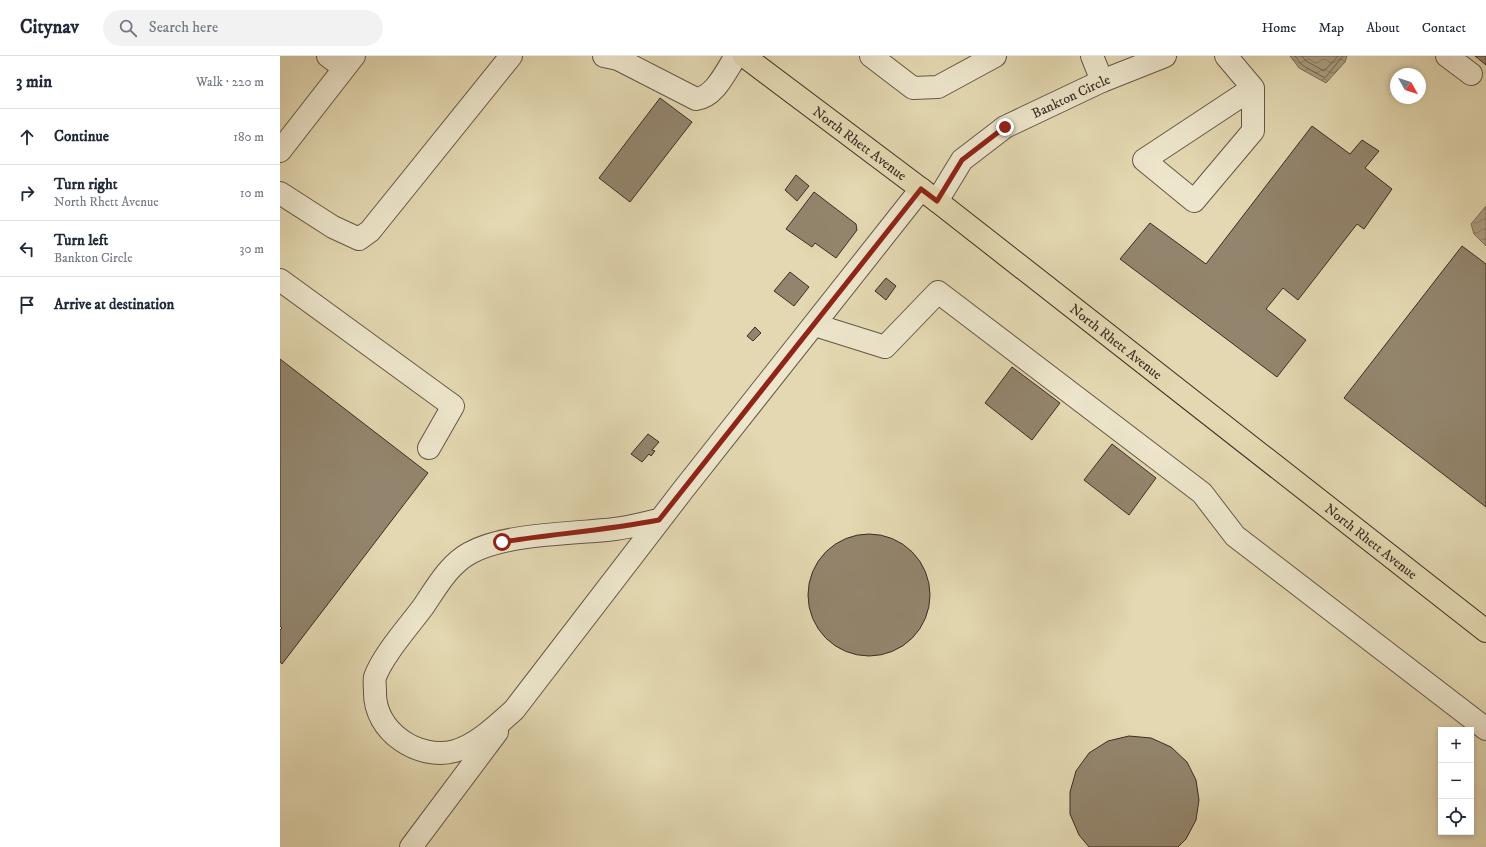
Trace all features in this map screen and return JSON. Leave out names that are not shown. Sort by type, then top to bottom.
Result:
[{"type":"main road","name":"North Rhett Avenue","points":[[744,56],[929,195],[1486,631]]},
{"type":"street","points":[[280,193],[333,227],[359,239],[370,231],[511,56]]},
{"type":"street","points":[[604,56],[618,59],[696,99],[703,98],[715,88],[736,56]]},
{"type":"street","points":[[872,56],[913,88],[938,87],[995,56]]},
{"type":"street","points":[[1092,56],[1102,81]]},
{"type":"street","name":"Bankton Circle","points":[[514,710],[659,520],[815,325],[929,195],[962,160],[1005,127],[1102,81],[1165,56]]},
{"type":"street","points":[[1226,56],[1253,88],[1254,131],[1194,201],[1144,160],[1253,88]]},
{"type":"street","points":[[1447,56],[1471,74]]},
{"type":"street","points":[[280,151],[342,60]]},
{"type":"street","points":[[280,280],[453,406],[429,448]]},
{"type":"street","points":[[815,325],[885,347],[938,292],[1202,493],[1235,536],[1486,729]]},
{"type":"street","points":[[514,710],[486,735],[461,748],[455,751],[428,753],[401,742],[383,724],[375,699],[375,677],[389,652],[455,563],[470,552],[502,542],[552,534],[616,528],[659,520]]},
{"type":"street","points":[[411,847],[514,710]]},
{"type":"water","points":[[1290,56],[1347,56],[1345,62],[1326,83],[1299,68]]},
{"type":"water","points":[[1486,206],[1486,246],[1474,234],[1471,224]]},
{"type":"building","points":[[1475,56],[1486,56],[1486,65]]},
{"type":"building","points":[[660,98],[692,122],[630,202],[599,178]]},
{"type":"building","points":[[1312,126],[1350,154],[1362,140],[1379,151],[1365,168],[1392,189],[1364,229],[1357,224],[1298,300],[1283,288],[1266,309],[1306,340],[1277,377],[1120,259],[1150,223],[1206,264]]},
{"type":"building","points":[[796,175],[809,186],[797,201],[785,190]]},
{"type":"building","points":[[814,192],[856,224],[857,230],[836,258],[815,243],[812,247],[786,229]]},
{"type":"building","points":[[1462,246],[1486,264],[1486,507],[1344,398]]},
{"type":"building","points":[[790,272],[809,287],[794,306],[774,291]]},
{"type":"building","points":[[886,278],[896,286],[886,300],[875,291]]},
{"type":"building","points":[[755,327],[761,333],[753,341],[747,336]]},
{"type":"building","points":[[280,359],[428,473],[282,664],[280,662],[280,630],[282,628],[280,626]]},
{"type":"building","points":[[1012,367],[1060,403],[1032,440],[985,403]]},
{"type":"building","points":[[648,434],[659,442],[652,450],[655,451],[651,456],[649,454],[642,462],[631,454]]},
{"type":"building","points":[[1112,444],[1156,478],[1129,515],[1084,480]]},
{"type":"building","points":[[869,534],[892,538],[903,544],[912,552],[920,561],[926,572],[930,595],[926,618],[920,629],[912,638],[903,646],[892,652],[869,656],[846,652],[835,646],[826,638],[818,629],[812,618],[808,595],[812,572],[818,561],[826,552],[835,544],[846,538]]},
{"type":"building","points":[[1129,736],[1151,738],[1171,747],[1187,762],[1196,780],[1199,800],[1196,820],[1186,839],[1178,847],[1089,847],[1079,835],[1070,814],[1070,792],[1076,771],[1089,753],[1108,741]]},
{"type":"route","points":[[502,542],[552,534],[616,528],[659,520],[815,325],[921,189],[937,201],[962,160],[1005,127]]}]
